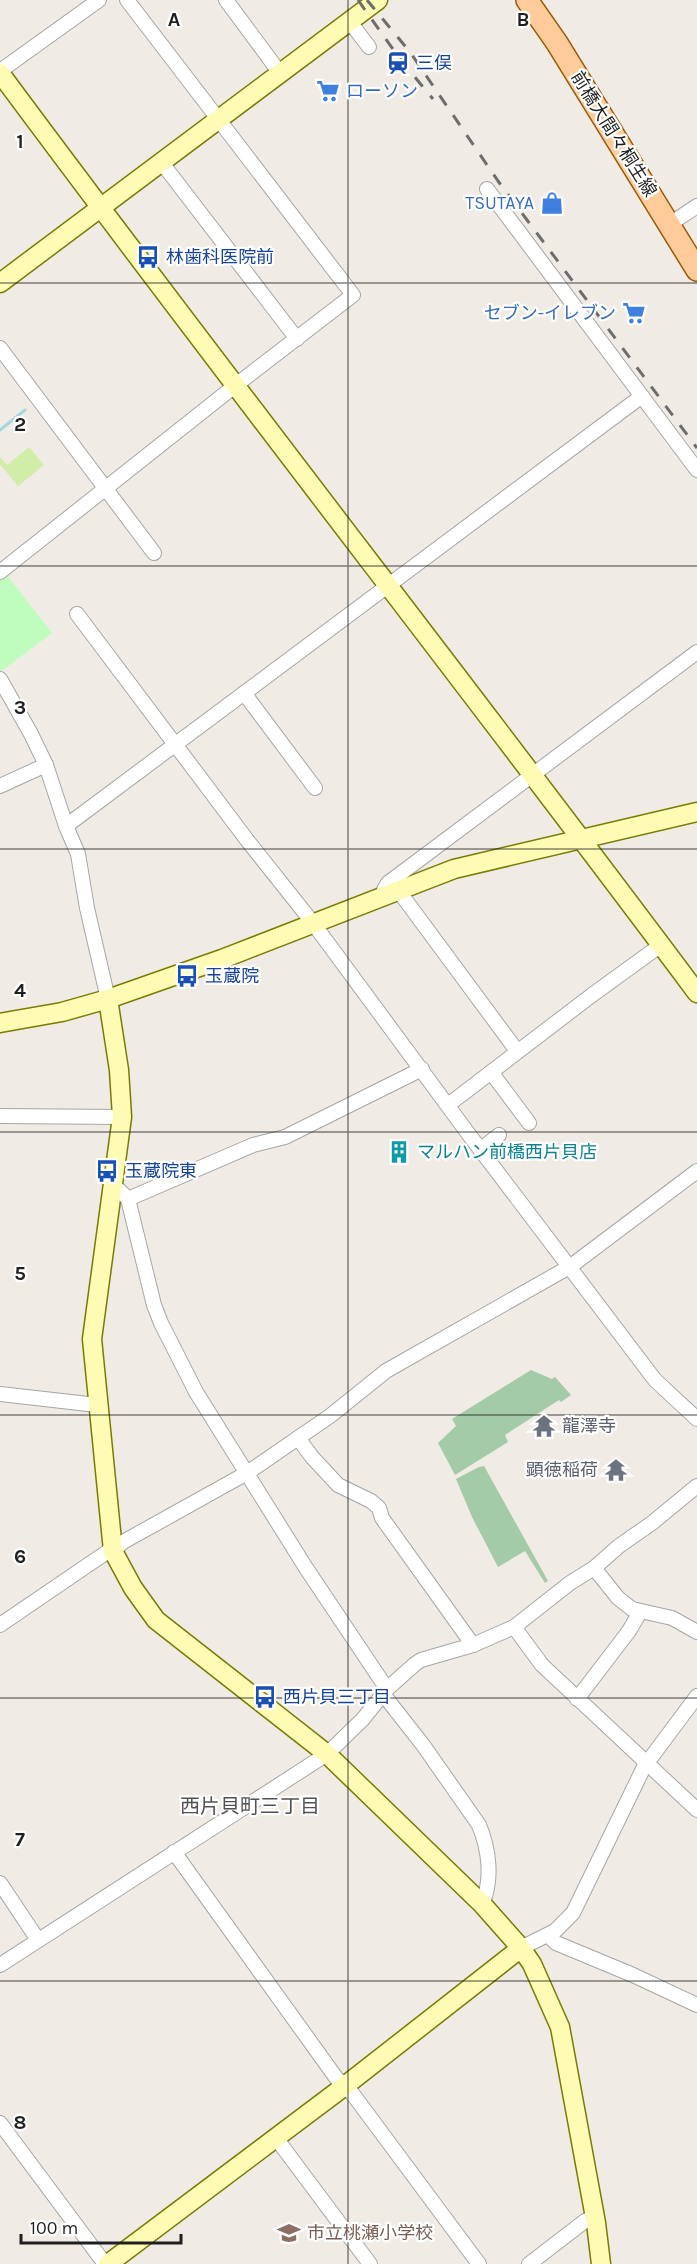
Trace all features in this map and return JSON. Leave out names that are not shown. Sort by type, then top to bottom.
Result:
[{"type":"main road","name":"前橋大間々桐生線","points":[[527,0],[557,43],[697,270]]},
{"type":"street","points":[[99,0],[0,72],[100,209],[695,987]]},
{"type":"street","points":[[0,572],[104,488],[353,295],[127,0]]},
{"type":"street","points":[[226,0],[280,72]]},
{"type":"street","points":[[0,283],[378,0]]},
{"type":"street","points":[[353,26],[369,46]]},
{"type":"street","points":[[162,163],[297,339]]},
{"type":"street","points":[[487,189],[697,470]]},
{"type":"street","points":[[670,224],[697,206]]},
{"type":"street","points":[[0,348],[154,552]]},
{"type":"street","points":[[66,826],[642,396]]},
{"type":"street","points":[[77,614],[247,840],[313,922],[655,1380],[697,1419]]},
{"type":"street","points":[[516,1052],[392,894],[384,890],[388,883],[697,652]]},
{"type":"street","points":[[0,679],[46,765],[66,826],[78,854],[87,908],[108,999],[119,1070],[122,1117],[110,1192],[92,1339],[113,1551],[133,1588],[156,1620],[327,1754],[482,1904],[532,1964],[560,2027],[596,2223],[601,2264]]},
{"type":"street","points":[[244,693],[315,788]]},
{"type":"street","points":[[0,786],[46,765]]},
{"type":"street","points":[[0,1023],[62,1012],[108,999],[222,959],[454,869],[697,812]]},
{"type":"street","points":[[448,1105],[661,945]]},
{"type":"street","points":[[128,1199],[253,1144],[285,1137],[422,1069]]},
{"type":"street","points":[[491,1072],[529,1123]]},
{"type":"street","points":[[0,1116],[122,1117]]},
{"type":"street","points":[[481,1149],[499,1135]]},
{"type":"street","points":[[0,1626],[123,1542],[247,1473],[298,1438],[386,1371],[571,1266],[697,1172]]},
{"type":"street","points":[[110,1192],[119,1190],[128,1199],[154,1305],[196,1392],[385,1691],[479,1825],[485,1839],[488,1866],[487,1890],[482,1904]]},
{"type":"street","points":[[0,1394],[97,1405]]},
{"type":"street","points":[[298,1438],[338,1485],[366,1497],[379,1508],[382,1518],[470,1637],[473,1645]]},
{"type":"street","points":[[0,1965],[327,1754],[363,1719],[385,1691],[421,1660],[473,1645],[514,1627],[570,1583],[594,1568],[697,1486]]},
{"type":"street","points":[[594,1568],[625,1605],[640,1612],[672,1618],[697,1632]]},
{"type":"street","points":[[578,1699],[629,1631],[640,1612]]},
{"type":"street","points":[[514,1627],[536,1658],[697,1810]]},
{"type":"street","points":[[0,2123],[106,2264],[346,2085],[521,1948],[548,1935],[565,1923],[573,1913],[647,1762],[697,1696]]},
{"type":"street","points":[[174,1852],[338,2079],[346,2085],[479,2264]]},
{"type":"street","points":[[0,1883],[38,1940]]},
{"type":"street","points":[[548,1935],[556,1943],[697,2005]]},
{"type":"street","points":[[276,2138],[370,2264]]},
{"type":"street","points":[[529,2264],[585,2221],[590,2219],[596,2223]]},
{"type":"green space","points":[[29,447],[44,465],[18,486],[0,464],[0,457],[7,465]]},
{"type":"green space","points":[[3,570],[52,633],[0,672],[0,572]]},
{"type":"green space","points":[[531,1370],[552,1379],[555,1377],[571,1395],[561,1402],[559,1400],[505,1435],[508,1442],[455,1475],[438,1443],[456,1426],[452,1419]]},
{"type":"green space","points":[[484,1466],[548,1581],[545,1583],[525,1551],[498,1567],[472,1517],[456,1479]]},
{"type":"waterway","points":[[0,430],[25,410]]},
{"type":"railway","points":[[358,0],[400,59],[433,99]]},
{"type":"railway","points":[[367,0],[410,52],[498,181],[697,448]]},
{"type":"place","name":"三俣","points":[[398,63]]},
{"type":"place","name":"ローソン","points":[[328,91]]},
{"type":"place","name":"TSUTAYA","points":[[552,203]]},
{"type":"place","name":"林歯科医院前","points":[[148,257]]},
{"type":"place","name":"セブン-イレブン","points":[[634,313]]},
{"type":"place","name":"玉蔵院","points":[[187,976]]},
{"type":"place","name":"マルハン前橋西片貝店","points":[[399,1152]]},
{"type":"place","name":"玉蔵院東","points":[[107,1171]]},
{"type":"place","name":"龍澤寺","points":[[544,1426]]},
{"type":"place","name":"顕徳稲荷","points":[[616,1470]]},
{"type":"place","name":"西片貝三丁目","points":[[265,1697]]},
{"type":"place","name":"市立桃瀬小学校","points":[[289,2233]]},
{"type":"district","name":"西片貝町三丁目","points":[[250,1806]]}]
